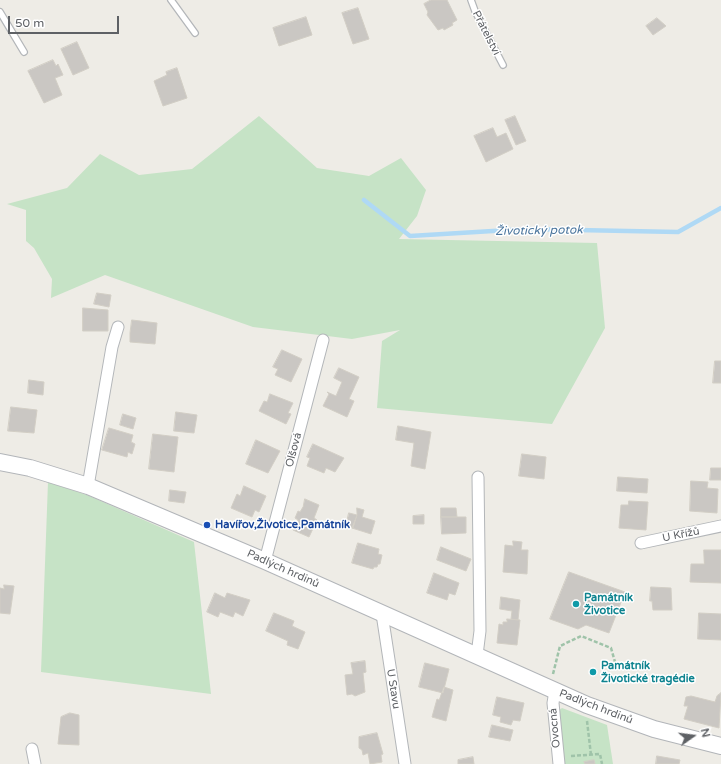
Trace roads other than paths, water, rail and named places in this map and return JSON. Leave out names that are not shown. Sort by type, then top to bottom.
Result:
[{"type":"street","points":[[88,486],[106,375],[118,327]]},
{"type":"street","name":"Olšová","points":[[265,561],[323,340]]},
{"type":"street","name":"Padlých hrdinů","points":[[0,462],[30,468],[88,486],[265,561],[587,705],[654,730],[721,746]]},
{"type":"street","points":[[477,655],[480,631],[478,477]]},
{"type":"street","name":"U Křížů","points":[[641,543],[721,526]]},
{"type":"street","name":"U Stavu","points":[[382,614],[405,764]]},
{"type":"street","name":"Ovocná","points":[[552,690],[559,764]]},
{"type":"street","points":[[32,749],[35,764]]},
{"type":"lane","points":[[171,0],[195,33]]},
{"type":"lane","name":"Přátelství","points":[[471,0],[474,11],[503,66]]},
{"type":"lane","points":[[0,12],[24,52]]},
{"type":"waterway","name":"Životický potok","points":[[364,200],[410,236],[526,229],[678,232],[721,208]]},
{"type":"place","name":"Havířov,Životice,Památník","points":[[207,525]]},
{"type":"place","name":"Památník Životice","points":[[576,604]]},
{"type":"place","name":"Památník Životické tragédie","points":[[593,672]]}]
